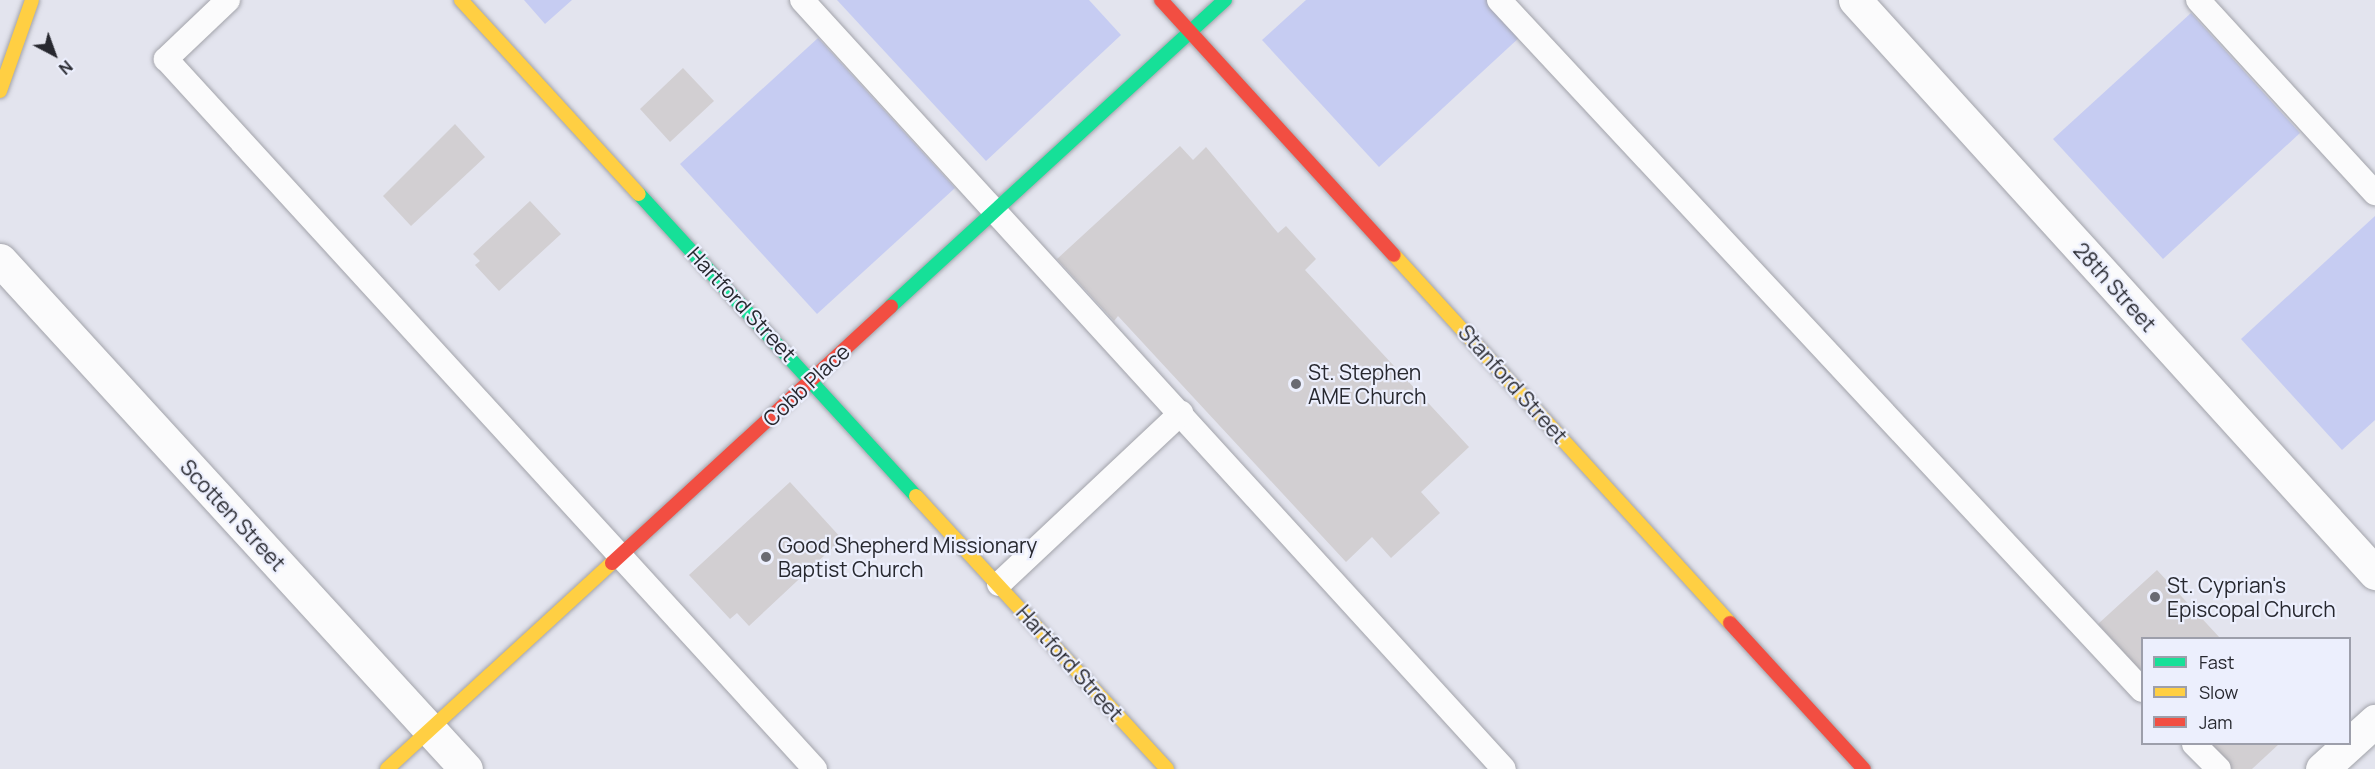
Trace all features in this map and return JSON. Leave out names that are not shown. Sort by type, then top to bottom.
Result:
[{"type":"street","points":[[0,91],[32,0]]},
{"type":"street","name":"Hartford Street","points":[[461,0],[1167,769]]},
{"type":"street","name":"Stanford Street","points":[[1161,0],[1864,769]]},
{"type":"street","name":"Cobb Place","points":[[387,769],[1225,0]]},
{"type":"street","name":"28th Street","points":[[1855,0],[2375,573]]},
{"type":"street","points":[[8,18],[22,24]]},
{"type":"street","name":"Scotten Street","points":[[0,260],[466,769]]},
{"type":"street","points":[[2351,743],[2375,721]]},
{"type":"street","points":[[2322,769],[2348,745]]},
{"type":"lane","points":[[228,0],[166,59],[814,769]]},
{"type":"lane","points":[[802,0],[993,213],[1181,413],[1504,769]]},
{"type":"lane","points":[[1499,0],[2141,689]]},
{"type":"lane","points":[[2198,0],[2375,193]]},
{"type":"lane","points":[[999,584],[1181,413]]},
{"type":"lane","points":[[2195,745],[2219,769]]},
{"type":"shaded area","points":[[524,0],[572,0],[545,24]]},
{"type":"shaded area","points":[[837,0],[1089,0],[1121,35],[986,161]]},
{"type":"shaded area","points":[[1306,0],[1488,0],[1521,36],[1379,167],[1262,40]]},
{"type":"shaded area","points":[[2191,13],[2300,133],[2163,259],[2053,139]]},
{"type":"shaded area","points":[[818,38],[955,188],[817,314],[680,164]]},
{"type":"shaded area","points":[[2375,216],[2375,420],[2342,450],[2241,339]]},
{"type":"building","points":[[683,68],[714,101],[670,142],[640,109]]},
{"type":"building","points":[[455,124],[485,157],[411,226],[383,196]]},
{"type":"building","name":"St. Stephen AME Church","points":[[1180,146],[1193,160],[1206,147],[1278,233],[1286,226],[1316,259],[1305,270],[1469,447],[1421,492],[1440,513],[1391,558],[1372,537],[1346,562],[1118,316],[1114,321],[1057,259]]},
{"type":"building","points":[[530,201],[561,234],[499,291],[475,265],[480,261],[473,254]]},
{"type":"building","name":"Good Shepherd Missionary Baptist Church","points":[[790,482],[842,539],[749,626],[737,613],[730,619],[689,575]]},
{"type":"building","name":"St. Cyprian's Episcopal Church","points":[[2157,570],[2219,637],[2141,637],[2141,671],[2098,624]]},
{"type":"building","points":[[2209,745],[2278,745],[2252,769],[2232,769]]},
{"type":"traffic: fast","points":[[891,306],[1225,0]]},
{"type":"traffic: fast","points":[[639,194],[916,496]]},
{"type":"traffic: slow","points":[[0,91],[32,0]]},
{"type":"traffic: slow","points":[[461,0],[639,194]]},
{"type":"traffic: slow","points":[[1394,255],[1730,623]]},
{"type":"traffic: slow","points":[[916,496],[1167,769]]},
{"type":"traffic: slow","points":[[387,769],[612,563]]},
{"type":"traffic: jam","points":[[1161,0],[1394,255]]},
{"type":"traffic: jam","points":[[612,563],[891,306]]},
{"type":"traffic: jam","points":[[1730,623],[1864,769]]},
{"type":"place","name":"St. Stephen AME Church","points":[[1296,384]]},
{"type":"place","name":"Good Shepherd Missionary Baptist Church","points":[[766,557]]},
{"type":"place","name":"St. Cyprian's Episcopal Church","points":[[2155,597]]}]
